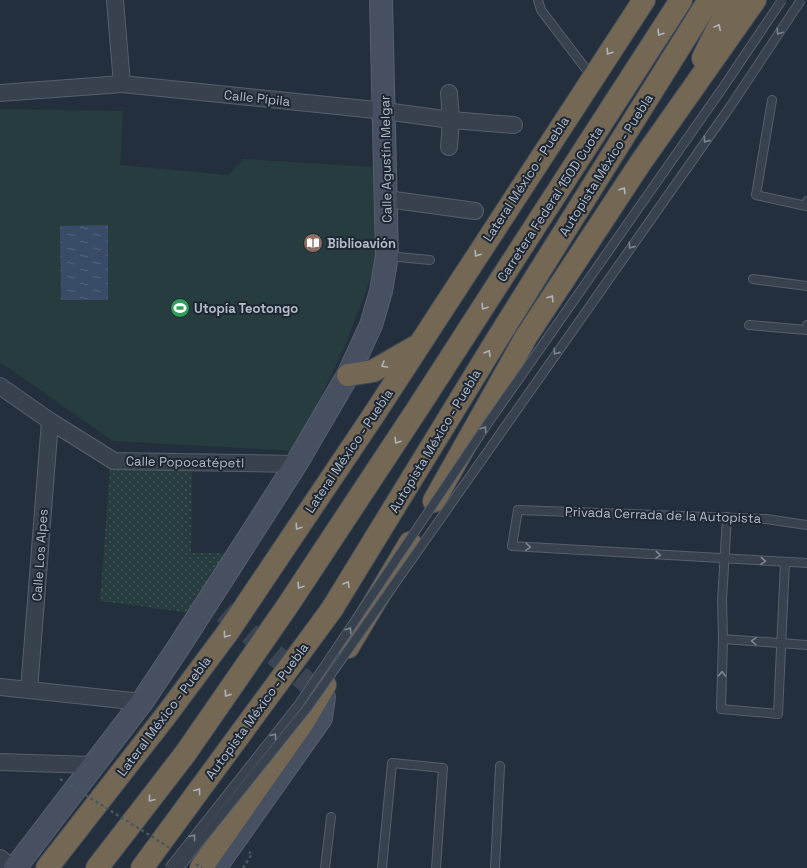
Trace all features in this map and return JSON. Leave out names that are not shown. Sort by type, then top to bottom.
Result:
[{"type":"highway","name":"Lateral México - Puebla","points":[[47,868],[167,714],[228,632],[368,423],[635,10],[644,0]]},
{"type":"highway","name":"Carretera Federal 150D Cuota","points":[[97,868],[189,748],[288,604],[418,408],[681,0]]},
{"type":"highway","name":"Autopista México - Puebla","points":[[142,868],[332,609],[496,341],[709,0]]},
{"type":"highway","points":[[684,100],[715,32],[732,0]]},
{"type":"highway","points":[[204,867],[304,720],[404,554],[526,337],[641,162],[755,0]]},
{"type":"highway","points":[[725,44],[764,0]]},
{"type":"highway","points":[[348,375],[373,371],[418,345]]},
{"type":"street","points":[[115,0],[122,84]]},
{"type":"street","name":"Calle Agustín Melgar","points":[[14,868],[216,606],[348,375],[371,325],[381,291],[387,256],[385,111],[381,0]]},
{"type":"street","name":"Calle Pípila","points":[[0,93],[122,84],[514,126]]},
{"type":"street","points":[[449,93],[451,120],[450,148]]},
{"type":"street","points":[[387,199],[475,211]]},
{"type":"street","name":"Calle Popocatépetl","points":[[0,386],[50,421],[114,460],[296,464]]},
{"type":"street","name":"Calle Los Alpes","points":[[29,690],[50,421]]},
{"type":"street","points":[[0,687],[142,702]]},
{"type":"street","points":[[204,867],[321,718],[324,697]]},
{"type":"street","points":[[0,762],[92,765]]},
{"type":"street","points":[[0,858],[14,868]]},
{"type":"lane","points":[[538,0],[541,10],[592,77]]},
{"type":"lane","points":[[169,868],[299,704],[488,423],[724,86],[782,0]]},
{"type":"lane","points":[[179,868],[308,707],[730,107],[801,0]]},
{"type":"lane","points":[[772,100],[756,195],[806,206],[807,200]]},
{"type":"lane","points":[[387,256],[430,260]]},
{"type":"lane","points":[[752,279],[807,286]]},
{"type":"lane","points":[[749,325],[806,330],[807,325]]},
{"type":"lane","name":"Privada Cerrada de la Autopista","points":[[724,559],[512,546],[518,510],[766,519],[807,525]]},
{"type":"lane","points":[[727,517],[724,559],[722,709],[778,714],[785,562]]},
{"type":"lane","points":[[724,559],[807,563]]},
{"type":"lane","points":[[723,639],[807,645]]},
{"type":"lane","points":[[382,868],[392,763],[443,768],[436,868]]},
{"type":"lane","points":[[495,868],[500,766]]},
{"type":"lane","points":[[326,868],[330,817]]},
{"type":"path","points":[[60,779],[175,851]]},
{"type":"path","points":[[243,868],[252,854]]},
{"type":"green space","name":"Utopía Teotongo","points":[[0,109],[123,111],[120,165],[228,175],[243,159],[373,167],[378,211],[378,252],[374,270],[345,346],[295,451],[113,441],[0,362]]},
{"type":"green space","points":[[110,467],[192,469],[191,553],[229,553],[191,613],[100,601]]},
{"type":"water","points":[[108,225],[108,300],[61,300],[60,226]]},
{"type":"tunnel","points":[[224,612],[324,697]]},
{"type":"place","name":"Biblioavión","points":[[313,243]]},
{"type":"place","name":"Utopía Teotongo","points":[[180,308]]}]
